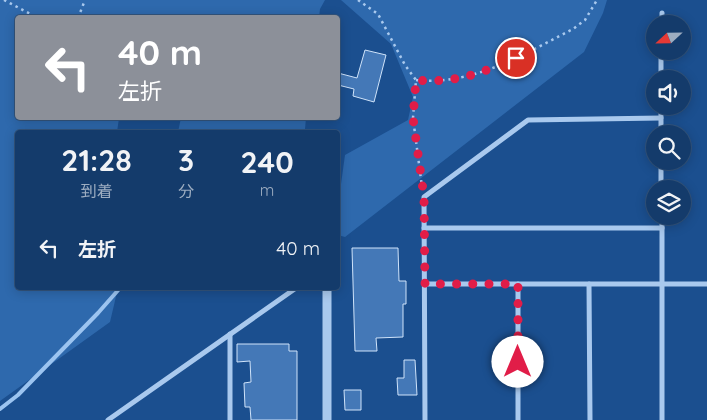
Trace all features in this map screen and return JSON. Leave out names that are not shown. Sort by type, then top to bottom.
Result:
[{"type":"street","points":[[425,420],[424,197],[528,120],[661,118],[661,125]]},
{"type":"street","points":[[424,228],[662,228],[662,420]]},
{"type":"street","points":[[425,284],[707,284]]},
{"type":"street","points":[[518,284],[518,420]]},
{"type":"street","points":[[590,284],[590,420]]},
{"type":"street","points":[[108,420],[293,290]]},
{"type":"street","points":[[327,290],[327,420]]},
{"type":"street","points":[[230,334],[230,420]]},
{"type":"path","points":[[4,0],[32,15]]},
{"type":"path","points":[[79,15],[85,0]]},
{"type":"path","points":[[358,0],[378,14],[405,65],[416,80],[413,118],[424,197]]},
{"type":"path","points":[[416,80],[440,81],[487,71],[573,29],[585,20],[597,0]]},
{"type":"shaded area","points":[[0,0],[325,0],[319,15],[15,15],[15,120],[119,120],[117,130],[15,130],[15,290],[118,290],[110,322],[0,401]]},
{"type":"shaded area","points":[[341,0],[607,0],[603,13],[584,52],[345,237],[340,236],[340,191],[345,155],[408,120],[413,97],[391,44]]},
{"type":"shaded area","points":[[181,120],[306,120],[304,130],[178,130]]},
{"type":"building","points":[[365,50],[386,55],[374,102],[353,96],[354,89],[340,86],[340,74],[357,78]]},
{"type":"building","points":[[352,248],[398,248],[399,281],[406,281],[406,304],[403,304],[403,337],[376,338],[377,351],[355,351]]},
{"type":"building","points":[[237,344],[289,344],[289,351],[297,351],[297,420],[251,420],[250,407],[245,407],[244,383],[251,382],[250,361],[237,362]]},
{"type":"building","points":[[404,360],[415,360],[417,395],[398,395],[397,378],[404,378]]},
{"type":"building","points":[[344,390],[361,390],[361,410],[345,410]]},
{"type":"waterway","points":[[0,409],[18,395],[118,290]]},
{"type":"route","points":[[516,58],[471,76],[430,82],[416,80],[413,118],[424,197],[425,284],[518,284],[518,362]]}]
